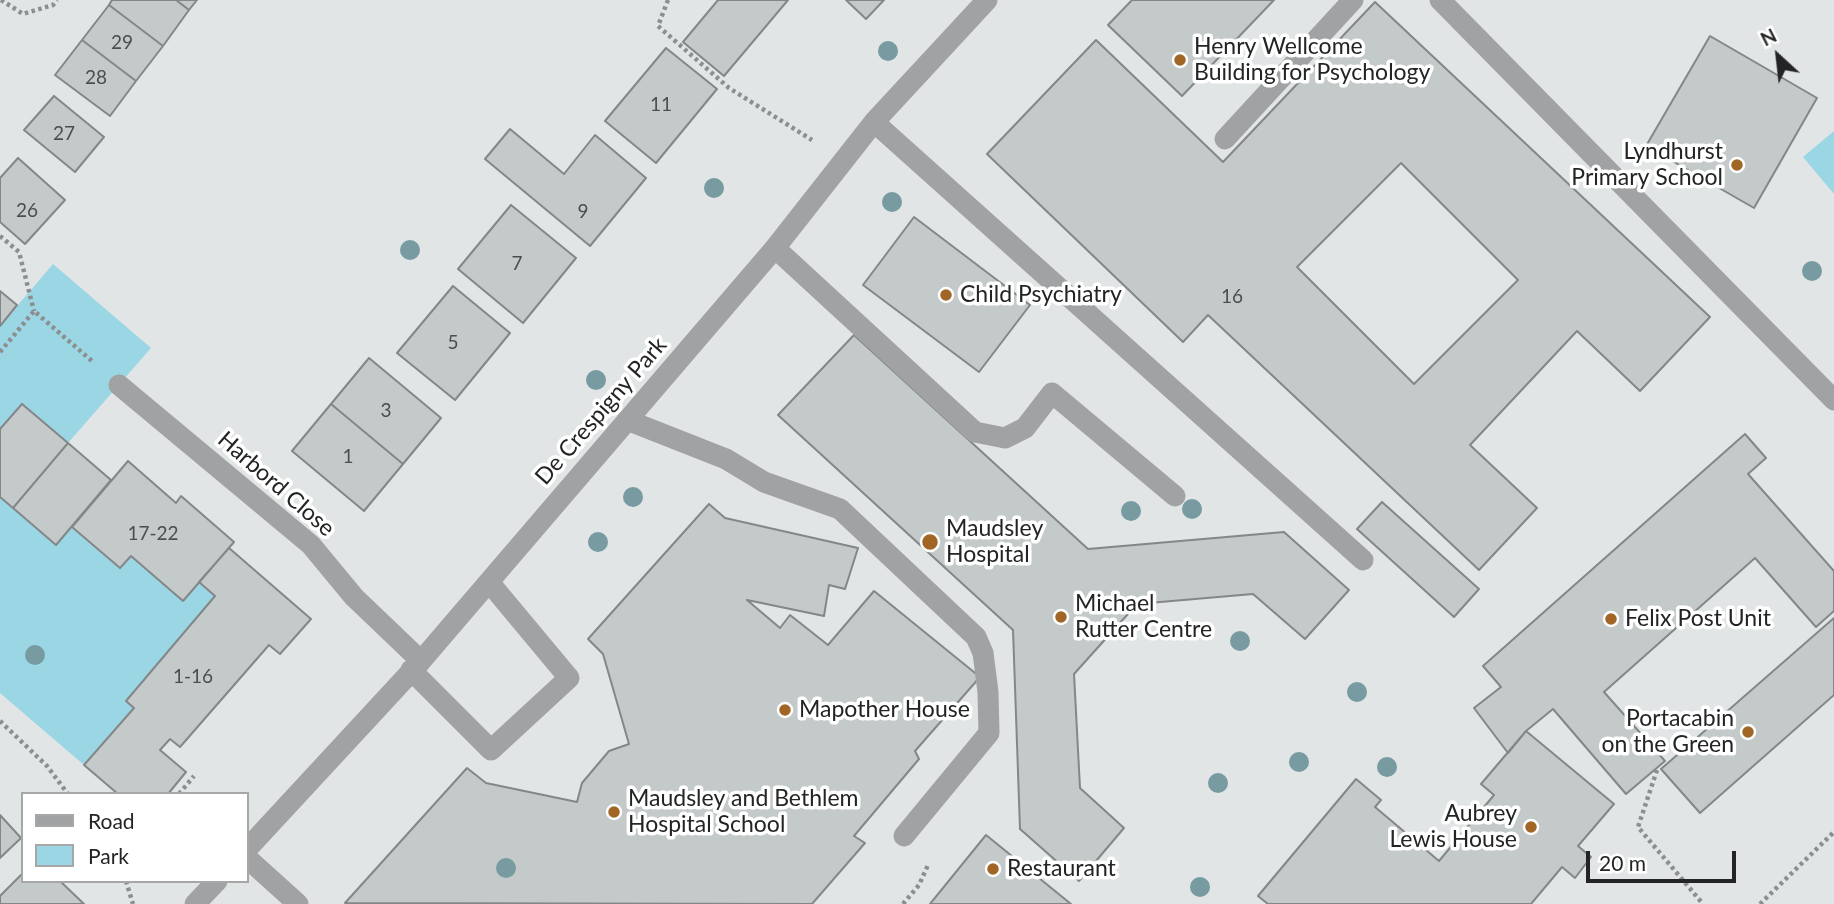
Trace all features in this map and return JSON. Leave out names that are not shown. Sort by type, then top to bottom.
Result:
[{"type":"street","name":"De Crespigny Park","points":[[248,848],[489,582],[775,248],[874,122],[987,0]]},
{"type":"street","points":[[1225,139],[1353,0]]},
{"type":"street","points":[[1440,0],[1834,400]]},
{"type":"street","points":[[874,122],[1363,560]]},
{"type":"street","points":[[775,248],[975,432],[1005,438],[1025,428],[1052,393],[1175,496]]},
{"type":"street","name":"Harbord Close","points":[[119,385],[311,545],[491,750],[569,678],[489,582]]},
{"type":"street","points":[[627,420],[726,460],[764,482],[840,509],[976,637],[983,653],[989,692],[989,733],[904,836]]},
{"type":"street","points":[[248,859],[298,904]]},
{"type":"street","points":[[195,904],[215,883]]},
{"type":"path","points":[[1,0],[23,14],[53,5],[57,0]]},
{"type":"path","points":[[668,0],[658,26],[729,88],[842,160]]},
{"type":"path","points":[[0,236],[19,252],[34,312],[119,385]]},
{"type":"path","points":[[0,352],[34,312]]},
{"type":"path","points":[[0,721],[47,766],[66,792]]},
{"type":"path","points":[[1657,770],[1638,827],[1703,904]]},
{"type":"path","points":[[181,792],[194,776]]},
{"type":"path","points":[[1760,904],[1834,832]]},
{"type":"path","points":[[127,883],[132,904]]},
{"type":"green space","points":[[1834,131],[1834,194],[1803,157]]},
{"type":"green space","points":[[53,264],[151,348],[68,443],[22,404],[0,429],[0,326]]},
{"type":"green space","points":[[0,497],[55,545],[72,527],[120,567],[131,556],[183,601],[199,582],[215,596],[126,700],[134,708],[84,765],[0,693]]},
{"type":"building","points":[[112,0],[176,0],[189,10],[163,46],[109,5]]},
{"type":"building","points":[[176,0],[197,0],[189,10]]},
{"type":"building","points":[[718,0],[788,0],[724,76],[683,42]]},
{"type":"building","points":[[846,0],[884,0],[866,19]]},
{"type":"building","name":"Henry Wellcome Building for Psychology","points":[[1132,0],[1274,0],[1182,96],[1108,25]]},
{"type":"building","points":[[1375,2],[1710,317],[1640,391],[1577,331],[1470,445],[1537,508],[1479,570],[1208,315],[1183,342],[987,154],[1096,40],[1223,162]],"holes":[[[1401,163],[1518,280],[1414,384],[1297,267]]]},
{"type":"building","points":[[109,5],[163,46],[136,81],[82,40]]},
{"type":"building","points":[[1710,36],[1817,98],[1754,208],[1646,146]]},
{"type":"building","points":[[82,40],[136,81],[110,116],[55,75]]},
{"type":"building","points":[[666,48],[717,89],[656,163],[605,121]]},
{"type":"building","points":[[54,96],[104,137],[75,172],[24,130]]},
{"type":"building","points":[[510,129],[564,174],[595,135],[646,178],[590,246],[485,159]]},
{"type":"building","points":[[18,158],[65,200],[25,244],[0,222],[0,178]]},
{"type":"building","points":[[511,205],[576,258],[523,323],[458,269]]},
{"type":"building","name":"Child Psychiatry","points":[[914,217],[1030,305],[979,372],[863,285]]},
{"type":"building","points":[[453,286],[510,333],[455,400],[397,353]]},
{"type":"building","points":[[0,291],[17,305],[0,326]]},
{"type":"building","name":"Michael Rutter Centre","points":[[854,335],[1088,549],[1284,532],[1349,590],[1305,639],[1253,594],[1137,604],[1074,674],[1080,788],[1124,828],[1079,881],[1020,829],[1013,630],[778,415]]},
{"type":"building","points":[[369,358],[441,418],[403,464],[331,404]]},
{"type":"building","points":[[22,404],[68,443],[13,508],[0,497],[0,429]]},
{"type":"building","points":[[331,404],[403,464],[364,511],[292,451]]},
{"type":"building","name":"Felix Post Unit","points":[[1745,434],[1766,458],[1748,474],[1834,571],[1834,611],[1816,627],[1755,558],[1604,692],[1665,761],[1626,794],[1553,709],[1526,731],[1508,753],[1474,708],[1501,687],[1483,666]]},
{"type":"building","points":[[68,443],[111,480],[56,545],[13,508]]},
{"type":"building","points":[[128,461],[176,503],[181,496],[234,542],[183,601],[131,556],[120,568],[72,527]]},
{"type":"building","points":[[1382,502],[1479,589],[1454,617],[1357,529]]},
{"type":"building","name":"Mapother House","points":[[709,504],[725,518],[858,548],[845,589],[829,585],[824,616],[747,600],[780,628],[790,615],[828,645],[874,591],[980,677],[915,751],[919,759],[854,836],[865,843],[812,904],[345,903],[467,768],[486,783],[577,802],[582,783],[609,751],[629,744],[603,654],[588,639]]},
{"type":"building","points":[[229,548],[311,619],[280,654],[269,645],[180,747],[170,739],[160,750],[186,772],[170,792],[116,792],[84,765],[134,708],[126,701],[215,596],[199,582]]},
{"type":"building","name":"Portacabin on the Green","points":[[1834,618],[1834,695],[1700,813],[1661,769]]},
{"type":"building","name":"Aubrey Lewis House","points":[[1526,731],[1614,804],[1578,846],[1591,857],[1575,878],[1562,867],[1531,904],[1268,904],[1258,896],[1356,779],[1381,800],[1375,807],[1439,861],[1494,795],[1481,784]]},
{"type":"building","points":[[0,815],[21,838],[0,858]]},
{"type":"building","name":"Restaurant","points":[[986,835],[1071,904],[930,904]]},
{"type":"building","points":[[21,875],[21,883],[62,883],[84,904],[0,904],[0,896]]},
{"type":"place","name":"Henry Wellcome Building for Psychology","points":[[1180,60]]},
{"type":"place","name":"Lyndhurst Primary School","points":[[1737,165]]},
{"type":"place","name":"Child Psychiatry","points":[[946,295]]},
{"type":"place","name":"Maudsley Hospital","points":[[930,542]]},
{"type":"place","name":"Michael Rutter Centre","points":[[1061,617]]},
{"type":"place","name":"Felix Post Unit","points":[[1611,619]]},
{"type":"place","name":"Mapother House","points":[[785,710]]},
{"type":"place","name":"Portacabin on the Green","points":[[1748,732]]},
{"type":"place","name":"Maudsley and Bethlem Hospital School","points":[[614,812]]},
{"type":"place","name":"Aubrey Lewis House","points":[[1531,827]]},
{"type":"place","name":"Restaurant","points":[[993,869]]}]
